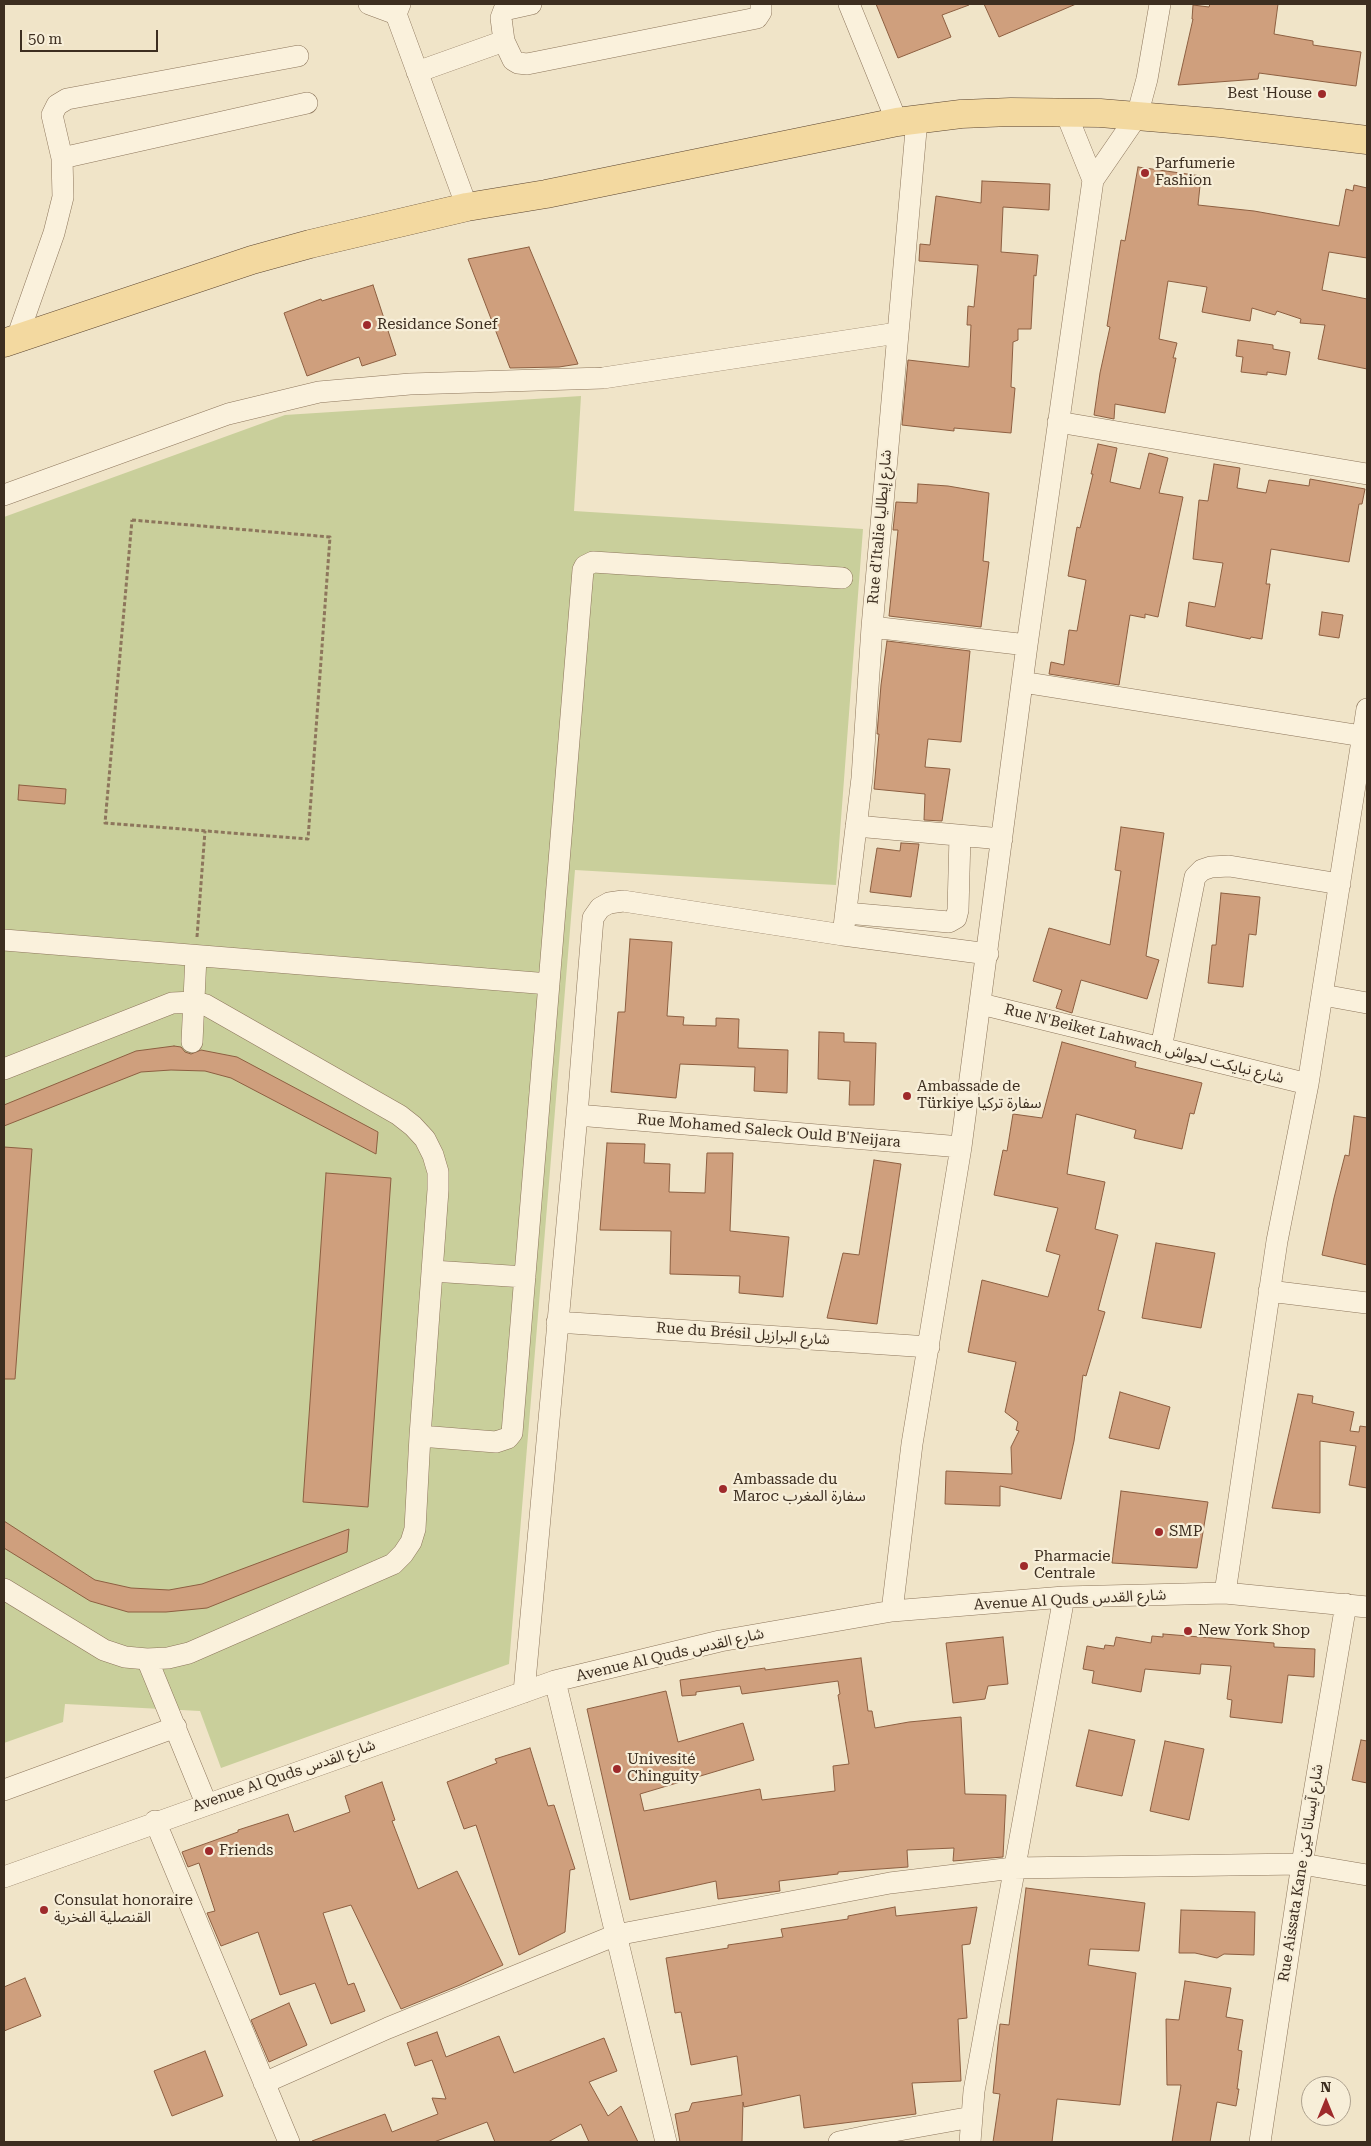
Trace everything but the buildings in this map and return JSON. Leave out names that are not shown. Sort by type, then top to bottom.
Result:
[{"type":"main road","points":[[10,341],[252,260],[310,244],[468,207],[546,194],[907,121],[961,114],[1011,112],[1066,113],[1137,116],[1221,123],[1367,140]]},
{"type":"street","points":[[369,4],[398,9],[417,72],[468,207]]},
{"type":"street","points":[[531,4],[504,10],[501,18],[504,41],[513,60],[518,63],[527,64],[757,18],[761,12],[761,4]]},
{"type":"street","points":[[849,4],[907,121]]},
{"type":"street","points":[[892,1611],[912,1444],[961,1147],[988,954],[1026,645],[1093,180],[1137,116],[1147,79],[1160,4]]},
{"type":"street","points":[[417,72],[504,41]]},
{"type":"street","points":[[10,341],[54,233],[63,197],[62,158],[52,115],[57,105],[67,99],[298,56]]},
{"type":"street","points":[[62,158],[307,104]]},
{"type":"street","points":[[1066,113],[1093,180]]},
{"type":"street","name":"Rue d'Italie شارع إيطاليا","points":[[843,935],[862,778],[872,627],[898,333],[907,121]]},
{"type":"street","points":[[4,494],[228,414],[319,392],[410,384],[603,378],[898,333]]},
{"type":"street","points":[[1058,422],[1367,474]]},
{"type":"street","points":[[420,1436],[496,1442],[508,1438],[512,1433],[581,584],[585,566],[593,562],[842,578]]},
{"type":"street","points":[[872,627],[1026,645]]},
{"type":"street","points":[[1022,682],[1362,736]]},
{"type":"street","points":[[1225,1593],[1276,1241],[1308,1084],[1367,709]]},
{"type":"street","points":[[856,826],[1002,839]]},
{"type":"street","points":[[846,913],[949,922],[956,918],[958,910],[960,836]]},
{"type":"street","points":[[1161,1048],[1194,877],[1202,870],[1210,867],[1230,866],[1340,884]]},
{"type":"street","points":[[524,1692],[577,1116],[593,918],[600,908],[609,903],[623,902],[843,935],[988,954]]},
{"type":"street","points":[[4,940],[549,984]]},
{"type":"street","points":[[192,1042],[196,956]]},
{"type":"street","points":[[1323,995],[1367,1003]]},
{"type":"street","points":[[4,1069],[172,1003],[194,1002],[206,1004],[399,1115],[413,1126],[429,1147],[438,1172],[420,1436],[416,1529],[411,1542],[393,1564],[381,1571],[189,1653],[168,1658],[125,1657],[104,1650],[4,1589]]},
{"type":"street","name":"Rue N'Beiket Lahwach شارع نبايكت لحواش","points":[[981,1004],[1308,1084]]},
{"type":"street","name":"Rue Mohamed Saleck Ould B'Neijara","points":[[577,1116],[961,1147]]},
{"type":"street","points":[[432,1270],[525,1277]]},
{"type":"street","points":[[1269,1291],[1367,1303]]},
{"type":"street","name":"Rue du Brésil شارع البرازيل","points":[[557,1322],[929,1346]]},
{"type":"street","name":"Avenue Al Quds شارع القدس","points":[[4,1877],[155,1821],[555,1681],[720,1641],[892,1611],[1064,1597],[1225,1593],[1367,1607]]},
{"type":"street","points":[[970,2142],[972,2118],[1014,1868],[1064,1597]]},
{"type":"street","name":"Rue Aissata Kane شارع آيساتا كين","points":[[1260,2142],[1302,1864],[1346,1604]]},
{"type":"street","points":[[147,1659],[206,1804]]},
{"type":"street","points":[[555,1681],[666,2142]]},
{"type":"street","points":[[4,1790],[176,1727]]},
{"type":"street","points":[[155,1821],[289,2142]]},
{"type":"street","points":[[264,2083],[388,2028],[616,1935],[890,1883],[1014,1868],[1302,1864],[1367,1876]]},
{"type":"street","points":[[839,2142],[972,2118]]},
{"type":"path","points":[[132,520],[330,537],[308,838],[205,831],[105,823],[132,520]]},
{"type":"path","points":[[196,956],[205,831]]},
{"type":"green space","points":[[581,396],[574,511],[863,529],[836,885],[575,870],[509,1664],[221,1768],[200,1711],[65,1704],[63,1722],[4,1743],[4,517],[285,415]]},
{"type":"place","name":"Best 'House","points":[[1322,94]]},
{"type":"place","name":"Parfumerie Fashion","points":[[1145,173]]},
{"type":"place","name":"Residance Sonef","points":[[367,325]]},
{"type":"place","name":"Ambassade de Türkiye سفارة تركيا","points":[[907,1096]]},
{"type":"place","name":"Ambassade du Maroc سفارة المغرب","points":[[723,1489]]},
{"type":"place","name":"SMP","points":[[1159,1532]]},
{"type":"place","name":"Pharmacie Centrale","points":[[1024,1566]]},
{"type":"place","name":"New York Shop","points":[[1188,1631]]},
{"type":"place","name":"Univesité Chinguity","points":[[617,1769]]},
{"type":"place","name":"Friends","points":[[209,1851]]},
{"type":"place","name":"Consulat honoraire القنصلية الفخرية","points":[[44,1910]]}]
